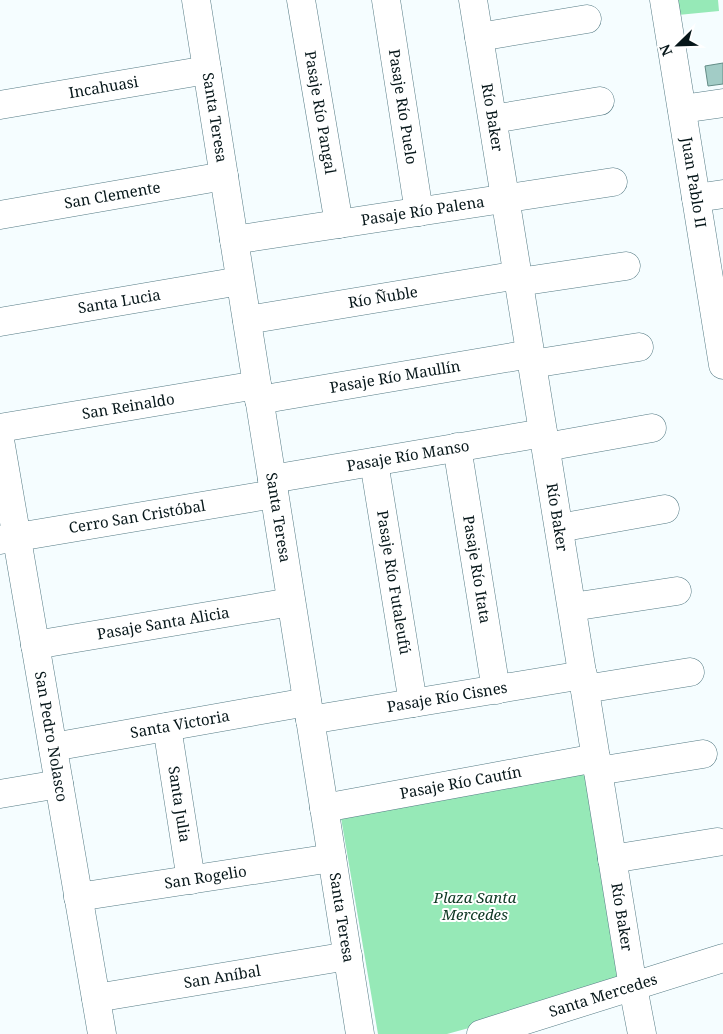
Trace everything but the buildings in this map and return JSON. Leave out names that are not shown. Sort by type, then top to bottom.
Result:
[{"type":"street","name":"Santa Teresa","points":[[196,0],[360,1034]]},
{"type":"street","name":"Pasaje Río Pangal","points":[[300,0],[338,224]]},
{"type":"street","name":"Pasaje Río Puelo","points":[[386,0],[418,212]]},
{"type":"street","name":"Río Baker","points":[[473,0],[642,1034]]},
{"type":"street","name":"Juan Pablo II","points":[[664,0],[696,198],[717,286],[723,361]]},
{"type":"street","points":[[479,36],[587,19]]},
{"type":"street","name":"Incahuasi","points":[[0,105],[207,70]]},
{"type":"street","points":[[493,119],[600,101]]},
{"type":"street","points":[[682,109],[723,103]]},
{"type":"street","name":"San Clemente","points":[[0,215],[224,176]]},
{"type":"street","name":"Pasaje Río Palena","points":[[234,240],[613,182]]},
{"type":"street","points":[[696,198],[723,194]]},
{"type":"street","name":"Río Ñuble","points":[[246,320],[518,278],[626,266]]},
{"type":"street","name":"Santa Lucia","points":[[0,322],[240,282]]},
{"type":"street","name":"Pasaje Río Maullín","points":[[258,392],[639,347]]},
{"type":"street","name":"San Reinaldo","points":[[0,428],[258,392]]},
{"type":"street","name":"Pasaje Río Manso","points":[[273,487],[374,462],[457,447],[652,428]]},
{"type":"street","name":"San Pedro Nolasco","points":[[0,440],[8,539],[35,645],[102,1034]]},
{"type":"street","name":"Pasaje Río Itata","points":[[457,447],[496,690]]},
{"type":"street","name":"Pasaje Río Futaleufú","points":[[374,462],[413,703]]},
{"type":"street","name":"Cerro San Cristóbal","points":[[8,539],[273,487]]},
{"type":"street","points":[[558,528],[664,509]]},
{"type":"street","points":[[572,607],[677,591]]},
{"type":"street","name":"Pasaje Santa Alicia","points":[[35,645],[291,602]]},
{"type":"street","name":"Pasaje Río Cisnes","points":[[309,711],[413,703],[496,690],[690,672]]},
{"type":"street","name":"Santa Victoria","points":[[53,747],[167,727],[309,711]]},
{"type":"street","name":"Santa Julia","points":[[167,727],[191,880]]},
{"type":"street","name":"Pasaje Río Cautín","points":[[324,808],[597,764],[703,754]]},
{"type":"street","points":[[0,794],[59,784]]},
{"type":"street","points":[[612,859],[717,842]]},
{"type":"street","name":"San Rogelio","points":[[78,897],[332,858]]},
{"type":"street","name":"San Aníbal","points":[[96,998],[348,956]]},
{"type":"street","name":"Santa Mercedes","points":[[481,1034],[723,958]]},
{"type":"green space","points":[[676,0],[718,0],[719,11],[678,15]]},
{"type":"green space","name":"Plaza Santa Mercedes","points":[[595,767],[626,985],[447,1034],[378,1034],[340,812]]}]
